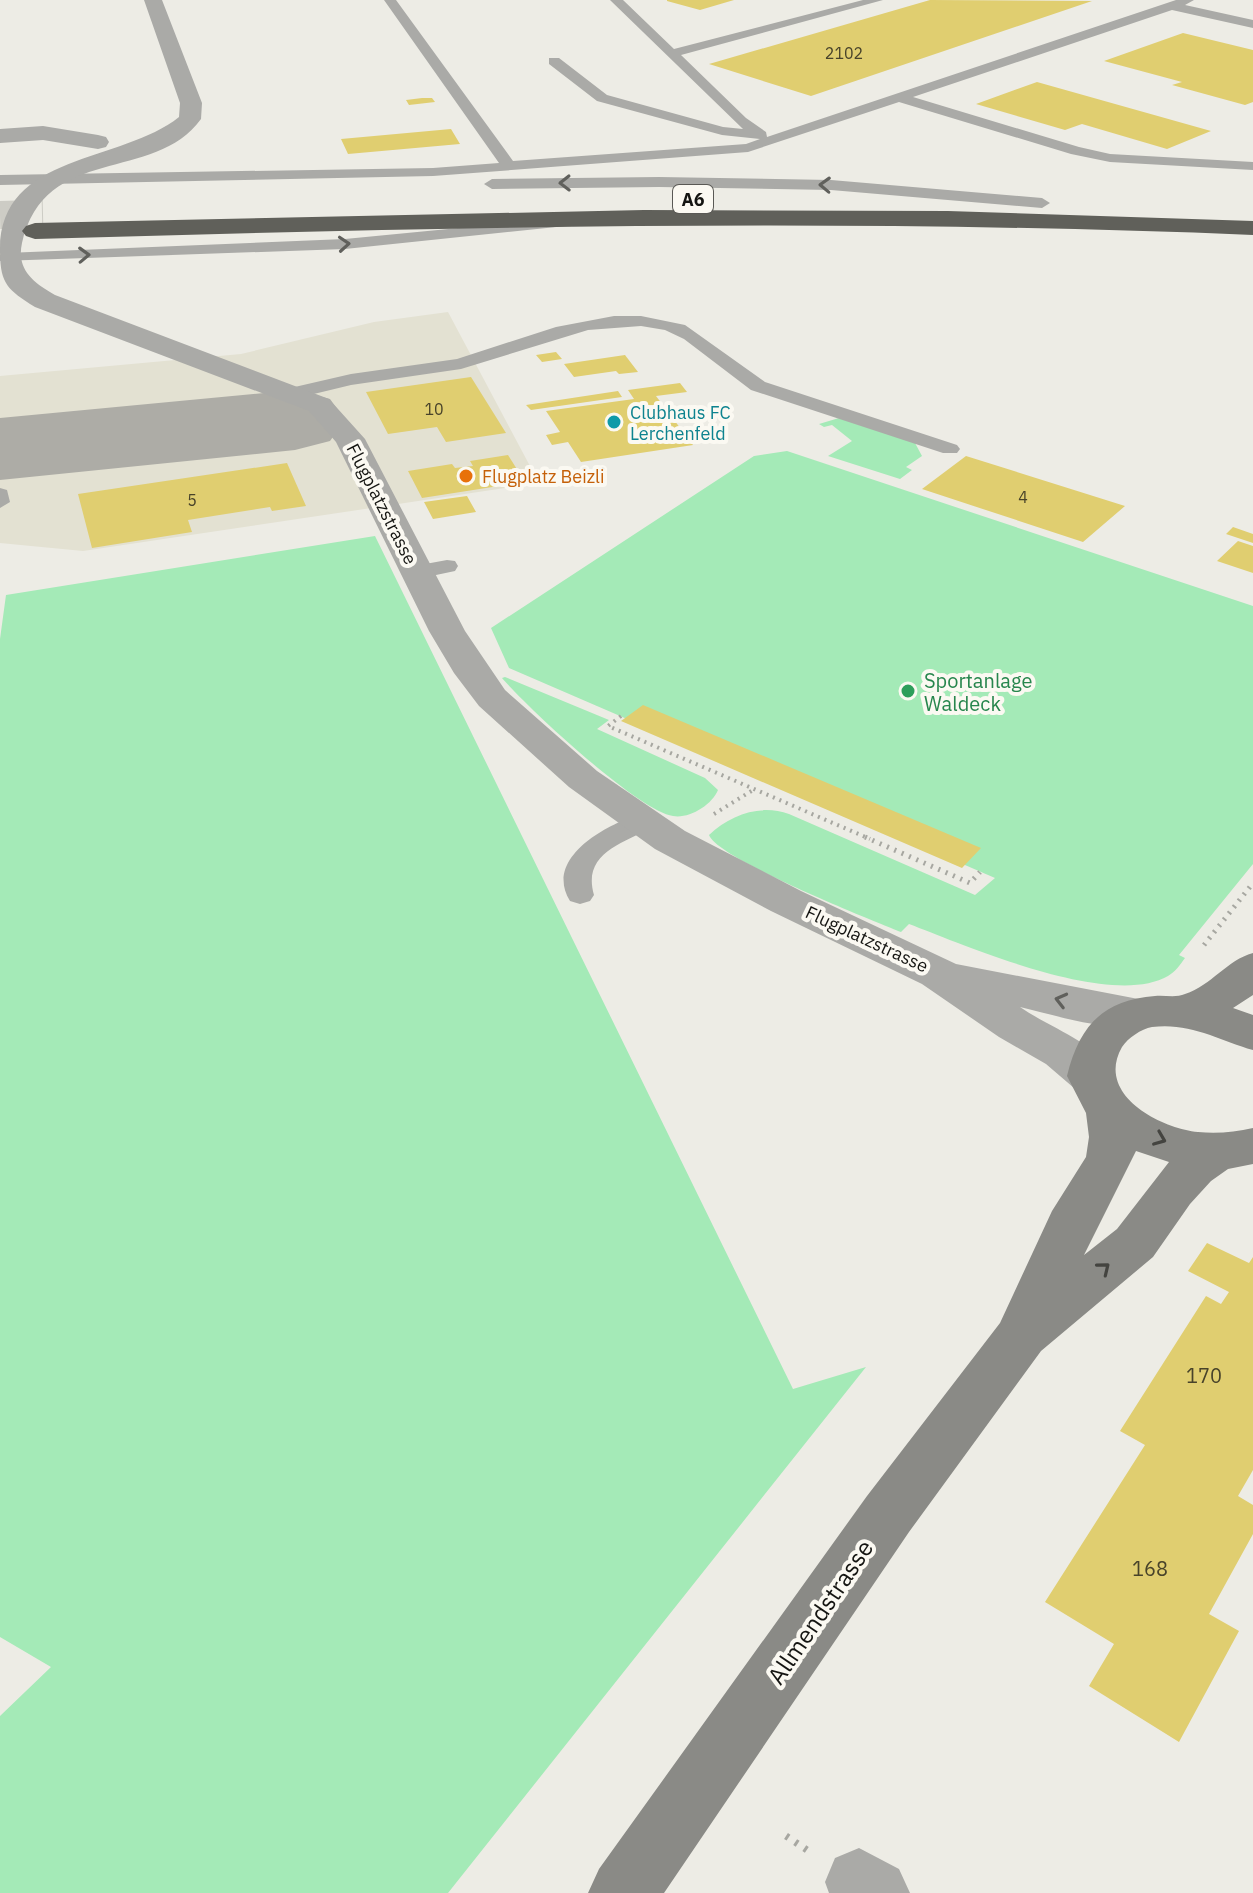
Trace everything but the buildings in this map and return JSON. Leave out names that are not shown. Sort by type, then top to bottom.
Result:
[{"type":"highway","name":"A6","points":[[1253,212],[1042,203],[619,200],[39,222],[624,216],[927,217],[1253,228]]},
{"type":"main road","points":[[1191,1011],[1232,989],[1253,968]]},
{"type":"main road","points":[[1138,1013],[1191,1011],[1212,1016],[1253,1034]]},
{"type":"main road","name":"Allmendstrasse","points":[[623,1893],[888,1514],[1022,1335],[1078,1211],[1110,1159],[1114,1137],[1100,1093],[1097,1048],[1105,1034],[1116,1024],[1138,1013]]},
{"type":"main road","points":[[1100,1093],[1155,1139],[1184,1148],[1242,1149]]},
{"type":"main road","name":"Allmendstrasse","points":[[1022,1335],[1135,1243],[1172,1191],[1193,1168],[1242,1149]]},
{"type":"street","points":[[3,258],[26,201],[55,180],[162,140],[190,119],[191,103],[153,0]]},
{"type":"street","points":[[0,136],[43,133],[98,142]]},
{"type":"street","name":"Flugplatzstrasse","points":[[3,258],[16,282],[45,301],[319,405],[350,439],[432,569],[453,642],[492,698],[560,760],[642,822],[747,882],[938,973],[1015,1026],[1063,1052],[1100,1093]]},
{"type":"street","name":"Flugplatzstrasse","points":[[938,973],[1068,1003],[1138,1013]]},
{"type":"lane","points":[[390,0],[509,166]]},
{"type":"lane","points":[[616,0],[741,121],[766,138]]},
{"type":"lane","points":[[671,54],[877,0]]},
{"type":"lane","points":[[0,180],[433,172],[601,157],[731,150],[901,98],[1188,0]]},
{"type":"lane","points":[[1172,6],[1253,24]]},
{"type":"lane","points":[[554,61],[602,98],[722,131],[766,138]]},
{"type":"lane","points":[[901,98],[1110,158],[1253,166]]},
{"type":"lane","points":[[330,161],[484,158],[509,166]]},
{"type":"lane","points":[[264,176],[359,187],[659,182],[831,185],[1042,203]]},
{"type":"lane","points":[[3,258],[345,244],[624,216]]},
{"type":"lane","points":[[293,393],[356,378],[462,363],[529,340],[588,325],[648,322],[684,330],[733,371],[758,386],[950,449]]},
{"type":"lane","points":[[0,494],[0,502]]},
{"type":"lane","points":[[580,895],[574,872],[582,860],[595,848],[642,822]]},
{"type":"path","points":[[621,716],[608,726],[970,883],[980,872]]},
{"type":"path","points":[[1199,952],[1253,883]]},
{"type":"shaded area","points":[[448,312],[539,483],[83,551],[0,543],[0,376],[241,354],[374,322]]},
{"type":"green space","points":[[839,418],[915,443],[922,456],[906,467],[912,470],[900,479],[828,456],[852,441],[832,425],[824,427],[819,424]]},
{"type":"green space","name":"Sportanlage Waldeck","points":[[787,451],[1253,606],[1253,864],[1179,955],[1185,958],[1171,974],[1143,984],[1112,985],[1076,980],[1001,959],[909,924],[901,932],[796,888],[738,858],[719,846],[709,835],[737,816],[757,811],[778,811],[975,895],[995,878],[509,668],[491,628],[754,456]]},
{"type":"green space","points":[[375,536],[793,1389],[866,1367],[448,1893],[0,1893],[0,1716],[51,1667],[0,1637],[0,639],[6,595]]},
{"type":"green space","points":[[502,678],[609,720],[597,729],[705,778],[718,790],[715,796],[705,806],[686,815],[673,816],[657,810],[584,756],[515,692]]},
{"type":"taxiway","points":[[0,449],[295,420]]},
{"type":"tunnel","points":[[0,215],[43,214]]},
{"type":"place","name":"Clubhaus FC Lerchenfeld","points":[[614,422]]},
{"type":"place","name":"Flugplatz Beizli","points":[[466,476]]},
{"type":"place","name":"Sportanlage Waldeck","points":[[908,691]]}]
